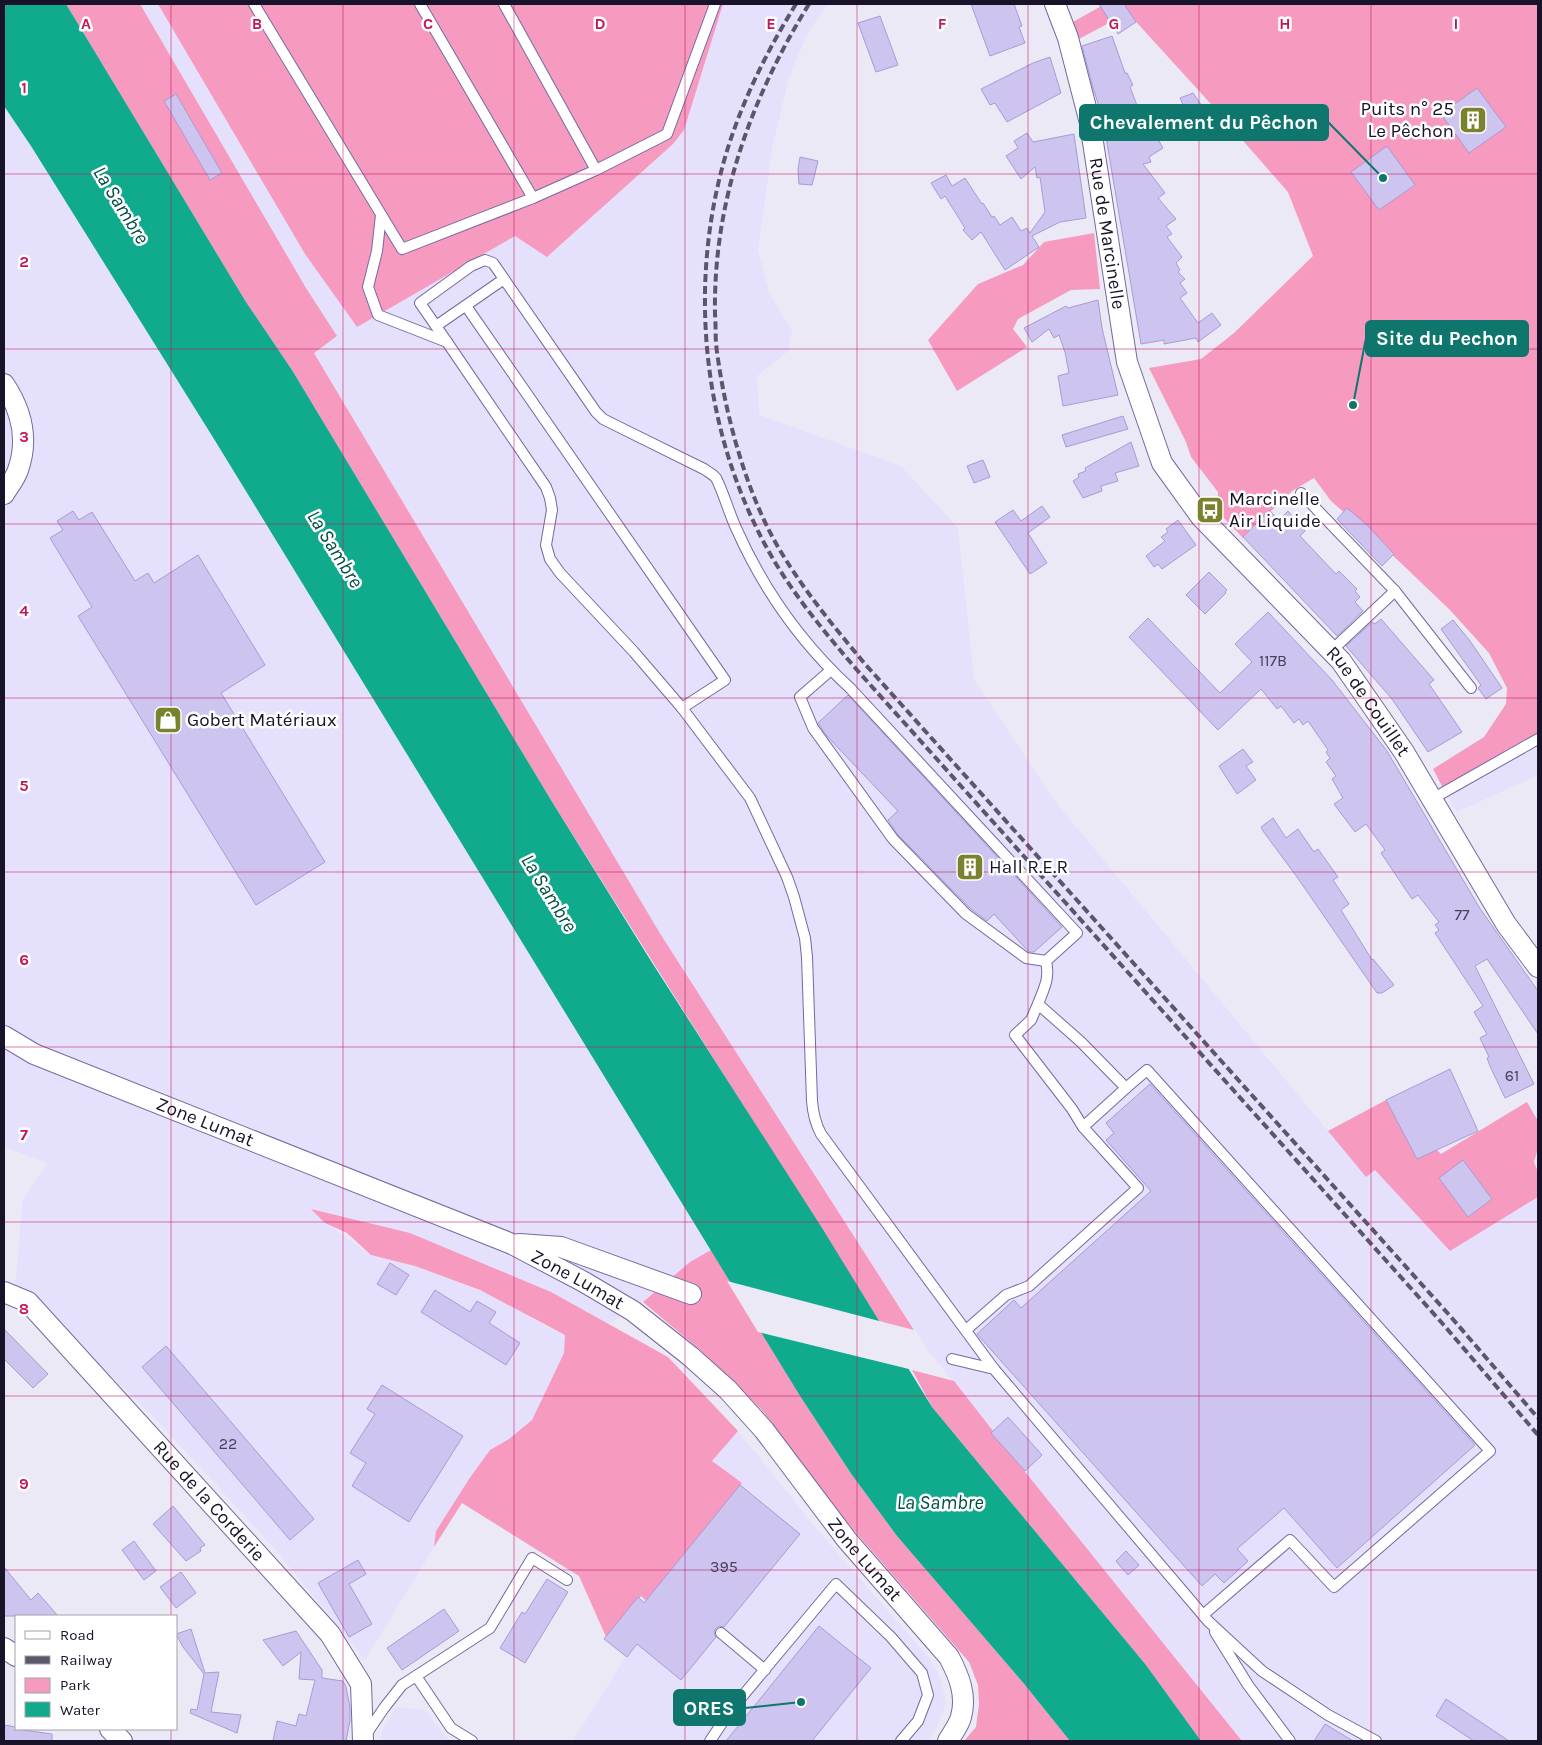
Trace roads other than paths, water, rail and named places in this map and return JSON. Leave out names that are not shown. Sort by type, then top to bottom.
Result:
[{"type":"street","name":"Rue de Marcinelle","points":[[1055,4],[1068,38],[1090,123],[1127,362],[1162,463]]},
{"type":"street","points":[[4,384],[14,400],[22,423],[23,450],[17,472],[4,494]]},
{"type":"street","name":"Rue de Couillet","points":[[1162,463],[1202,517],[1341,662],[1404,752],[1506,924],[1538,967]]},
{"type":"street","name":"Zone Lumat","points":[[4,1036],[34,1054],[512,1244],[584,1282],[633,1311],[703,1367],[728,1390],[764,1430],[847,1540],[949,1657],[959,1676],[963,1698],[961,1718],[948,1741]]},
{"type":"street","points":[[512,1244],[561,1247],[691,1294]]},
{"type":"street","name":"Rue de la Corderie","points":[[4,1292],[28,1302],[330,1634],[360,1684],[364,1739]]},
{"type":"street","points":[[4,1648],[15,1655]]},
{"type":"street","points":[[111,1730],[122,1741]]},
{"type":"lane","points":[[254,4],[402,249],[533,198],[596,170],[667,134],[715,4]]},
{"type":"lane","points":[[420,4],[533,198]]},
{"type":"lane","points":[[504,4],[596,170]]},
{"type":"lane","points":[[381,215],[377,251],[368,287],[378,315],[447,342]]},
{"type":"lane","points":[[1046,961],[1077,933],[851,689],[831,670],[793,626],[756,568],[741,540],[716,478],[704,469],[616,426],[596,412],[493,263],[485,260],[472,266],[420,302],[546,487],[552,510],[546,545],[550,560],[682,708],[750,798],[787,877],[805,938],[813,1115],[816,1125],[826,1141],[994,1369],[1205,1618],[1262,1671],[1328,1715],[1376,1741]]},
{"type":"lane","points":[[436,326],[504,280]]},
{"type":"lane","points":[[466,306],[725,680],[682,708]]},
{"type":"lane","points":[[1301,494],[1395,591],[1471,688]]},
{"type":"lane","points":[[1331,651],[1395,591]]},
{"type":"lane","points":[[831,670],[800,697],[814,728],[880,822],[893,839],[966,914],[1026,958],[1046,961]]},
{"type":"lane","points":[[1432,799],[1538,739]]},
{"type":"lane","points":[[966,1330],[1006,1295],[1029,1286],[1138,1188],[1083,1127],[1072,1109],[1015,1035],[1031,1020],[1038,1004],[1049,973],[1046,961]]},
{"type":"lane","points":[[1038,1004],[1081,1042],[1126,1088]]},
{"type":"lane","points":[[1083,1127],[1147,1070],[1490,1451],[1334,1587],[1290,1540],[1205,1618]]},
{"type":"lane","points":[[952,1359],[994,1369]]},
{"type":"lane","points":[[364,1739],[402,1685],[490,1628],[532,1558],[567,1580]]},
{"type":"lane","points":[[710,1741],[730,1711],[836,1584],[891,1637],[922,1674],[928,1695],[918,1721],[901,1741]]},
{"type":"lane","points":[[1205,1618],[1248,1685],[1290,1741]]},
{"type":"lane","points":[[721,1633],[764,1670]]},
{"type":"lane","points":[[416,1676],[452,1728],[472,1741]]},
{"type":"water","name":"La Sambre","points":[[4,4],[66,4],[246,302],[292,370],[554,805],[651,961],[822,1228],[932,1407],[1146,1665],[1201,1741],[1070,1741],[1025,1685],[897,1536],[852,1475],[800,1396],[214,439],[31,146],[4,106]]},
{"type":"railway","points":[[796,4],[756,77],[732,134],[714,202],[707,250],[705,299],[707,348],[714,396],[725,444],[740,490],[760,535],[792,589],[857,670],[1442,1323],[1538,1435]]},
{"type":"railway","points":[[809,4],[770,76],[739,152],[721,232],[716,272],[716,342],[727,407],[744,469],[773,539],[810,596],[865,664],[1451,1317],[1538,1418]]},
{"type":"place","name":"Puits n° 25 Le Pêchon","points":[[1473,120]]},
{"type":"place","name":"Chevalement du Pêchon","points":[[1383,178]]},
{"type":"place","name":"Site du Pechon","points":[[1353,405]]},
{"type":"place","name":"Marcinelle Air Liquide","points":[[1210,510]]},
{"type":"place","name":"Gobert Matériaux","points":[[168,720]]},
{"type":"place","name":"Hall R.E.R","points":[[970,867]]},
{"type":"place","name":"ORES","points":[[801,1702]]}]
